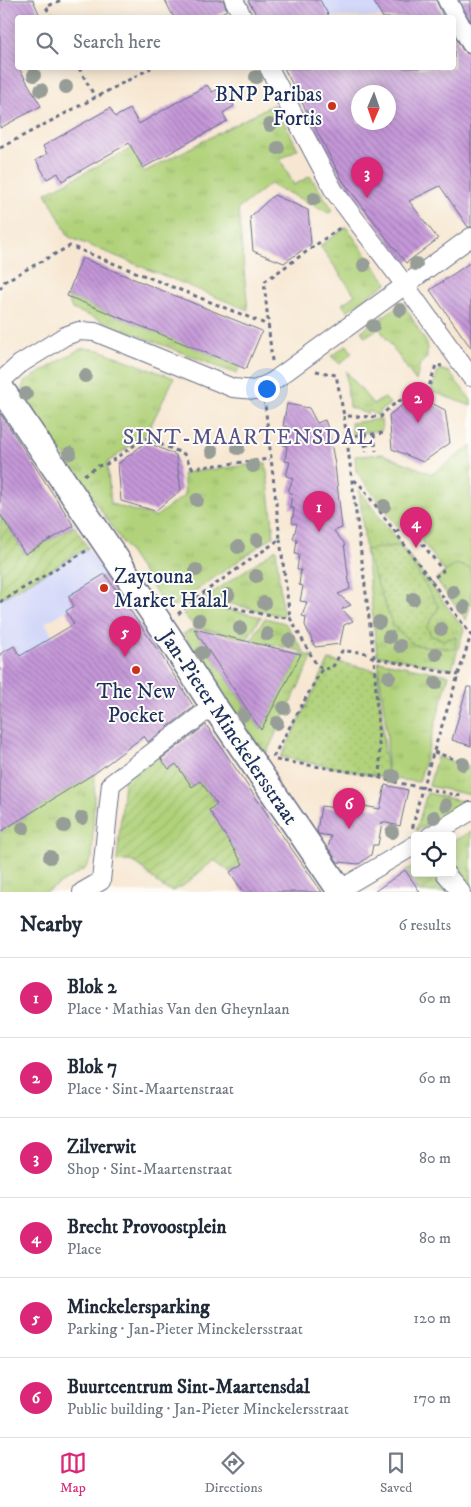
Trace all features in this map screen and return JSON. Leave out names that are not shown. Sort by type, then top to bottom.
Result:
[{"type":"street","points":[[447,0],[455,15]]},
{"type":"street","points":[[456,16],[471,44]]},
{"type":"street","points":[[270,70],[334,191],[471,377]]},
{"type":"street","points":[[0,382],[20,364],[65,336],[79,331],[86,331],[95,332],[233,388],[255,390],[272,382],[471,237]]},
{"type":"street","name":"Jan-Pieter Minckelersstraat","points":[[0,387],[167,634],[213,706],[340,891]]},
{"type":"street","points":[[82,892],[101,881],[111,784],[213,706]]},
{"type":"street","points":[[437,832],[471,812]]},
{"type":"street","points":[[340,891],[411,843]]},
{"type":"street","points":[[448,877],[461,892]]},
{"type":"path","points":[[50,15],[46,7],[61,0]]},
{"type":"path","points":[[80,70],[95,97]]},
{"type":"path","points":[[0,148],[147,70]]},
{"type":"path","points":[[272,366],[264,282],[345,224]]},
{"type":"path","points":[[0,289],[5,281],[70,246],[268,325]]},
{"type":"path","points":[[344,416],[380,417],[396,403],[414,392],[427,393],[436,365],[448,367]]},
{"type":"path","points":[[312,370],[336,375],[344,416],[374,658],[381,778]]},
{"type":"path","points":[[255,390],[257,401],[265,404],[290,618],[315,662],[322,669]]},
{"type":"path","points":[[347,436],[386,433]]},
{"type":"path","points":[[374,434],[376,451]]},
{"type":"path","points":[[364,435],[366,452]]},
{"type":"path","points":[[77,480],[98,466],[107,464],[145,438],[184,454],[192,468],[270,459]]},
{"type":"path","points":[[365,445],[375,444]]},
{"type":"path","points":[[353,479],[362,486],[471,635],[422,788],[414,832]]},
{"type":"path","points":[[395,532],[407,523],[443,571],[430,580]]},
{"type":"path","points":[[167,634],[177,628],[178,613],[196,598],[280,539]]},
{"type":"path","points":[[0,602],[90,548]]},
{"type":"path","points":[[196,598],[275,617],[290,618]]},
{"type":"path","points":[[322,669],[332,668],[342,651],[363,652],[374,658],[458,675]]},
{"type":"path","points":[[267,761],[274,756],[322,669]]},
{"type":"path","points":[[434,752],[471,765]]},
{"type":"path","points":[[272,760],[371,775],[390,781],[461,796]]},
{"type":"shaded area","points":[[248,0],[436,0],[444,15],[257,15]]},
{"type":"shaded area","points":[[88,548],[105,574],[68,596],[74,606],[45,623],[69,662],[165,661],[191,702],[95,773],[0,832],[0,599]]},
{"type":"green space","points":[[274,104],[298,149],[280,159],[294,185],[310,176],[333,210],[329,213],[270,184],[238,209],[248,310],[69,237],[46,193],[132,148],[144,172]]},
{"type":"green space","points":[[346,227],[387,283],[347,311],[342,304],[355,295],[320,246]]},
{"type":"green space","points":[[67,296],[240,366],[236,374],[72,309]]},
{"type":"green space","points":[[403,303],[427,344],[427,358],[420,364],[416,381],[379,328],[365,337],[361,331]]},
{"type":"green space","points":[[347,345],[352,353],[340,364],[331,356]]},
{"type":"green space","points":[[84,348],[99,350],[174,378],[147,433],[107,463],[111,504],[155,517],[185,495],[183,473],[266,463],[274,536],[168,610],[22,393],[24,382]]},
{"type":"green space","points":[[439,369],[449,372],[471,400],[471,406],[431,391]]},
{"type":"green space","points":[[346,371],[373,404],[385,398],[390,404],[380,411],[379,416],[369,411],[367,414],[349,407]]},
{"type":"green space","points":[[381,419],[382,430],[352,434],[351,423]]},
{"type":"green space","points":[[471,446],[471,604],[466,620],[436,579],[445,572],[407,521],[398,527],[356,471],[355,456],[383,454],[432,474]]},
{"type":"green space","points":[[359,490],[464,629],[452,669],[377,655]]},
{"type":"green space","points":[[0,514],[25,554],[74,526],[88,548],[0,599]]},
{"type":"green space","points":[[400,545],[439,607],[427,627],[431,636],[444,640],[456,637],[455,649],[414,645],[393,626],[365,550]]},
{"type":"green space","points":[[276,549],[283,616],[205,598]]},
{"type":"green space","points":[[456,564],[471,569],[471,604],[466,620],[436,579]]},
{"type":"green space","points":[[198,603],[261,617],[247,639],[196,628],[183,614]]},
{"type":"green space","points":[[265,618],[285,623],[305,653],[251,640]]},
{"type":"green space","points":[[194,629],[261,730],[301,654],[313,656],[265,756],[183,634]]},
{"type":"green space","points":[[329,660],[378,671],[387,778],[281,757]]},
{"type":"green space","points":[[378,661],[449,675],[419,782],[387,778],[387,735]]},
{"type":"green space","points":[[158,754],[169,769],[183,759],[184,776],[192,787],[200,781],[217,804],[243,864],[230,872],[214,860],[183,886],[173,891],[157,883],[135,863],[127,861],[117,862],[124,780]]},
{"type":"green space","points":[[437,757],[471,767],[471,795],[429,786]]},
{"type":"green space","points":[[95,773],[92,858],[85,869],[46,892],[0,892],[0,832]]},
{"type":"green space","points":[[427,793],[465,802],[416,831]]},
{"type":"green space","points":[[471,831],[471,892],[466,892],[455,877],[456,840]]},
{"type":"green space","points":[[411,868],[411,877],[441,877],[452,892],[420,892],[405,870]]},
{"type":"building","points":[[0,0],[33,0],[40,15],[15,15],[15,70],[20,70],[41,106],[0,128]]},
{"type":"building","points":[[165,0],[223,0],[227,10],[218,15],[172,15]]},
{"type":"building","points":[[248,0],[320,0],[328,15],[256,15]]},
{"type":"building","points":[[373,0],[436,0],[443,15],[381,15]]},
{"type":"building","points":[[459,0],[471,0],[471,22]]},
{"type":"building","points":[[456,38],[462,49],[471,55],[471,227],[468,227],[440,186],[409,201],[438,239],[406,263],[343,181],[285,70],[456,70]]},
{"type":"building","points":[[207,85],[212,92],[223,87],[234,106],[223,113],[227,121],[143,168],[129,143],[62,181],[58,173],[47,179],[36,160],[47,154],[43,146],[110,108],[115,117],[130,109],[139,124]]},
{"type":"building","points":[[274,195],[308,210],[311,244],[284,263],[253,251],[250,217]]},
{"type":"building","points":[[82,258],[262,331],[246,369],[67,296]]},
{"type":"building","points":[[471,262],[471,348],[430,290]]},
{"type":"building","points":[[416,395],[445,410],[450,443],[423,462],[392,449],[389,415]]},
{"type":"building","points":[[287,404],[309,408],[317,423],[325,420],[329,431],[342,528],[334,531],[344,543],[350,589],[338,594],[351,605],[342,609],[353,621],[344,625],[340,644],[315,647],[305,625],[306,617],[302,616],[307,602],[300,601],[303,586],[299,585],[301,570],[297,570],[299,555],[295,554],[297,539],[293,539],[297,524],[292,523],[294,508],[290,508],[292,493],[288,492],[293,478],[286,476],[290,462],[285,461],[287,446],[283,445],[287,426],[283,426]]},
{"type":"building","points":[[0,413],[74,526],[25,554],[0,514]]},
{"type":"building","points":[[146,442],[176,455],[181,490],[155,511],[121,501],[118,464]]},
{"type":"building","points":[[105,574],[194,707],[148,742],[144,736],[95,773],[0,832],[0,654],[14,646],[20,656],[74,624],[66,611],[74,606],[68,596]]},
{"type":"building","points":[[194,629],[301,654],[261,730]]},
{"type":"building","points":[[467,687],[471,687],[471,746],[452,740]]},
{"type":"building","points":[[206,725],[322,892],[243,892],[230,872],[243,864],[209,810],[217,804],[200,781],[192,787],[176,764],[169,769],[161,759]]},
{"type":"building","points":[[385,785],[408,790],[400,826],[382,822],[378,845],[373,845],[371,855],[359,864],[338,862],[328,848],[331,836],[318,834],[317,831],[321,806],[336,808],[337,801],[380,809]]},
{"type":"building","points":[[405,870],[420,892],[374,892]]},
{"type":"place","name":"BNP Paribas Fortis","points":[[332,106]]},
{"type":"place","name":"Zilverwit","points":[[367,198]]},
{"type":"place","name":"Blok 7","points":[[418,423]]},
{"type":"place","name":"Blok 2","points":[[319,532]]},
{"type":"place","name":"Brecht Provoostplein","points":[[416,548]]},
{"type":"place","name":"Zaytouna Market Halal","points":[[104,588]]},
{"type":"place","name":"Minckelersparking","points":[[125,657]]},
{"type":"place","name":"The New Pocket","points":[[136,670]]},
{"type":"place","name":"Buurtcentrum Sint-Maartensdal","points":[[349,829]]},
{"type":"district","name":"SINT-MAARTENSDAL","points":[[248,436]]}]
